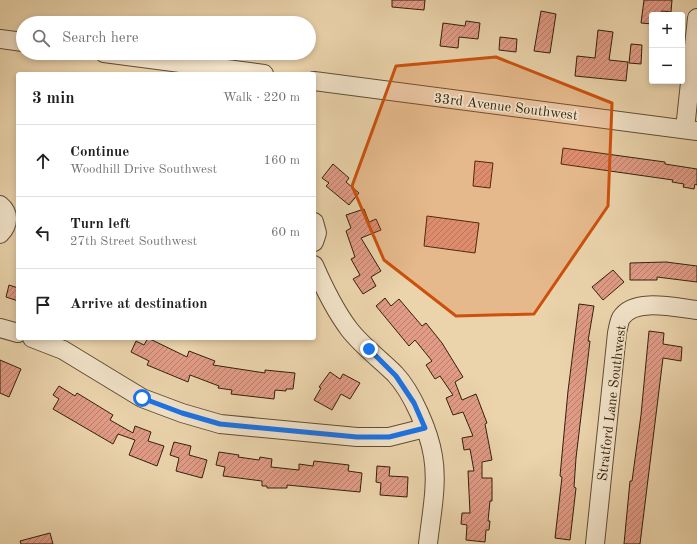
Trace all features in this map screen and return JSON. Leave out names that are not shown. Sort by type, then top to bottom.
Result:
[{"type":"street","points":[[691,130],[697,18]]},
{"type":"street","points":[[0,39],[16,41]]},
{"type":"street","points":[[157,60],[249,72]]},
{"type":"street","name":"33rd Avenue Southwest","points":[[316,80],[691,130]]},
{"type":"street","points":[[0,205],[6,211],[8,217],[5,229],[0,234]]},
{"type":"street","points":[[316,270],[328,299],[350,330],[396,376],[414,403],[425,428],[433,456],[434,480],[428,544]]},
{"type":"street","name":"Stratford Lane Southwest","points":[[595,544],[617,333],[621,318],[630,309],[644,305],[697,310]]},
{"type":"street","points":[[0,328],[16,332]]},
{"type":"street","points":[[37,340],[63,350],[142,398],[182,413],[220,424],[357,437],[389,437],[425,428]]},
{"type":"highlighted area","points":[[496,57],[612,103],[608,206],[534,314],[456,316],[384,260],[352,186],[396,66]]},
{"type":"building","points":[[392,0],[425,0],[424,10],[392,7]]},
{"type":"building","points":[[644,0],[672,0],[671,12],[649,12],[649,24],[641,23]]},
{"type":"building","points":[[541,11],[556,14],[550,53],[534,51]]},
{"type":"building","points":[[466,21],[480,23],[478,39],[459,37],[458,48],[440,46],[443,23],[465,26]]},
{"type":"building","points":[[598,30],[613,32],[609,60],[628,62],[626,81],[575,76],[577,56],[595,58]]},
{"type":"building","points":[[500,37],[517,39],[516,52],[499,50]]},
{"type":"building","points":[[631,44],[642,45],[641,64],[629,63]]},
{"type":"building","points":[[563,148],[665,162],[665,164],[697,169],[697,185],[695,184],[694,189],[683,187],[684,184],[672,182],[673,180],[561,164]]},
{"type":"building","points":[[475,161],[493,163],[490,188],[473,186]]},
{"type":"building","points":[[333,164],[349,178],[346,182],[359,193],[349,205],[326,186],[329,183],[322,178]]},
{"type":"building","points":[[364,209],[369,222],[376,219],[381,230],[361,238],[381,271],[371,277],[376,286],[363,294],[353,279],[360,275],[351,259],[355,257],[346,231],[351,228],[346,215]]},
{"type":"building","points":[[427,216],[479,223],[475,253],[424,246]]},
{"type":"building","points":[[666,262],[697,266],[697,282],[657,277],[657,280],[630,280],[630,263]]},
{"type":"building","points":[[613,270],[624,282],[603,300],[592,287]]},
{"type":"building","points":[[9,285],[16,287],[16,300],[6,297]]},
{"type":"building","points":[[385,298],[391,306],[399,299],[422,326],[426,323],[442,343],[463,377],[455,382],[462,400],[476,394],[487,423],[485,424],[492,460],[482,462],[482,478],[492,478],[492,501],[490,501],[488,521],[490,521],[489,530],[486,530],[485,542],[466,540],[467,525],[461,524],[462,513],[470,513],[468,471],[474,471],[470,449],[464,450],[462,438],[473,436],[463,412],[453,415],[446,398],[453,395],[440,376],[435,379],[426,365],[432,361],[415,340],[409,346],[376,306]]},
{"type":"building","points":[[579,304],[594,306],[588,341],[590,341],[576,458],[574,487],[576,488],[570,540],[555,538],[562,477],[560,476],[568,391]]},
{"type":"building","points":[[649,331],[664,333],[663,344],[682,347],[681,361],[663,358],[640,544],[624,544],[630,481],[632,481],[641,415]]},
{"type":"building","points":[[147,340],[152,340],[187,357],[189,351],[215,361],[213,365],[265,373],[265,370],[295,373],[293,389],[286,389],[286,391],[275,390],[274,399],[231,394],[232,390],[218,388],[219,386],[190,375],[188,382],[147,365],[149,361],[131,352],[136,341],[144,345]]},
{"type":"building","points":[[0,360],[21,369],[9,397],[0,393]]},
{"type":"building","points":[[330,372],[340,379],[343,374],[360,383],[350,399],[341,394],[332,410],[314,400],[321,388],[319,387]]},
{"type":"building","points":[[59,386],[75,396],[77,393],[113,415],[110,420],[133,433],[135,426],[151,432],[148,441],[164,446],[157,466],[129,455],[135,440],[118,434],[113,444],[53,409],[59,399],[53,395]]},
{"type":"building","points":[[174,442],[191,446],[189,455],[207,460],[202,478],[176,471],[179,458],[170,455]]},
{"type":"building","points":[[219,452],[259,460],[260,457],[272,459],[271,467],[299,470],[299,464],[313,466],[314,461],[349,465],[348,471],[362,473],[360,492],[287,485],[287,488],[267,488],[267,486],[262,486],[262,481],[223,476],[225,467],[216,465]]},
{"type":"building","points":[[377,466],[390,467],[389,476],[408,477],[407,497],[380,495],[381,483],[376,482]]},
{"type":"building","points":[[50,533],[53,544],[21,544],[20,541]]},
{"type":"route","points":[[142,398],[182,413],[220,424],[357,437],[389,437],[425,428],[414,403],[396,376],[369,349]]}]
